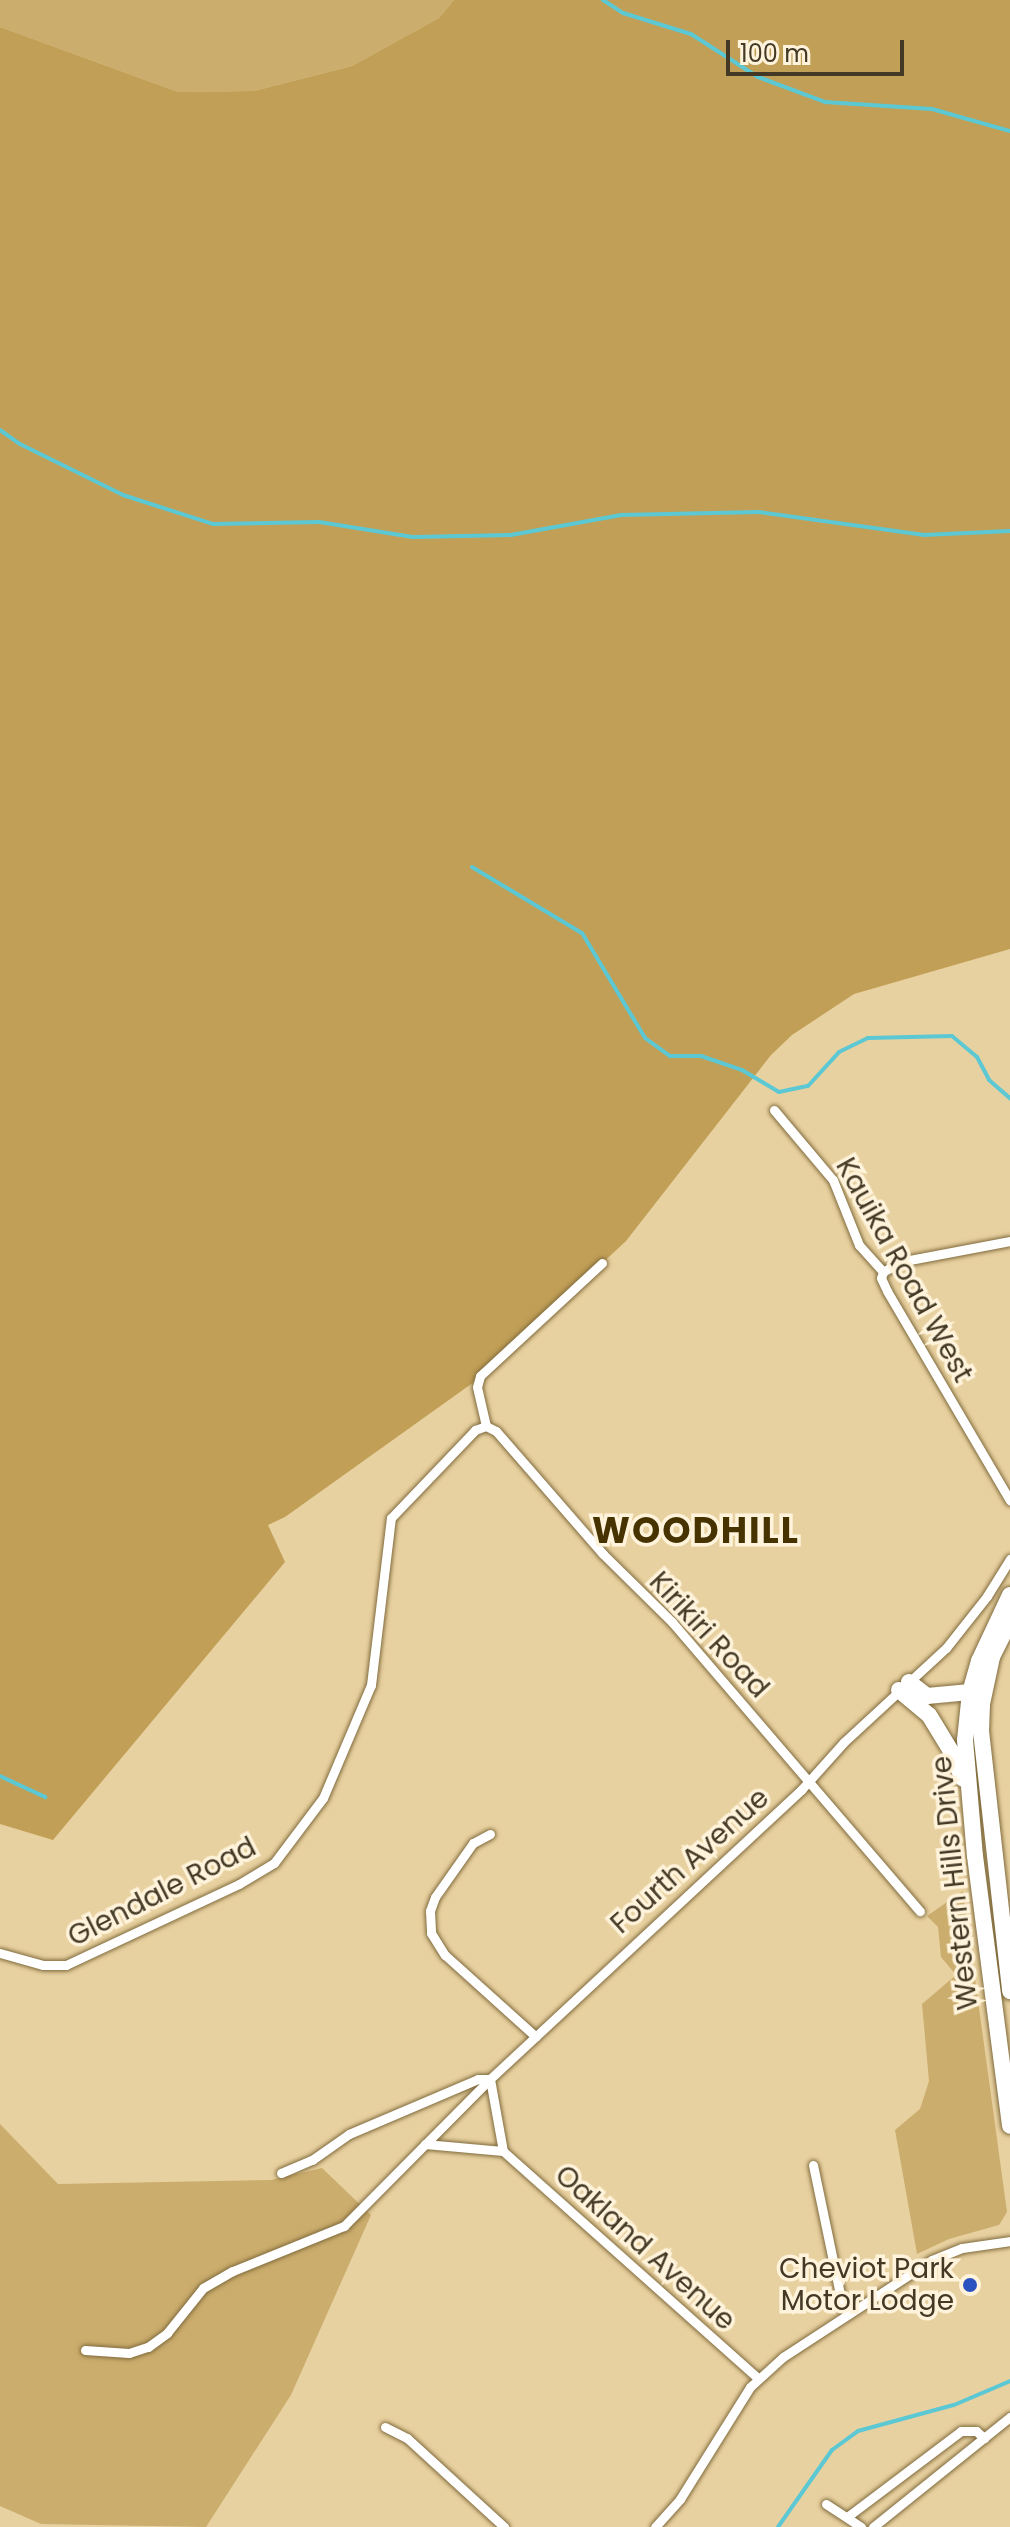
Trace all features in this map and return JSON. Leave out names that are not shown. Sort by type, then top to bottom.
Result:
[{"type":"highway","name":"Western Hills Drive","points":[[1010,1595],[986,1641],[970,1692],[965,1740],[967,1787],[1006,2062],[1010,2126]]},
{"type":"highway","name":"Western Hills Drive","points":[[1010,1621],[992,1657],[982,1704],[981,1731],[1010,1991]]},
{"type":"highway","points":[[904,1686],[927,1696],[970,1692]]},
{"type":"highway","points":[[904,1686],[934,1722],[967,1787]]},
{"type":"street","name":"Kauika Road West","points":[[774,1110],[833,1180],[859,1245],[883,1272],[881,1278],[887,1291],[1010,1501]]},
{"type":"street","points":[[883,1272],[899,1262],[1010,1241]]},
{"type":"street","points":[[486,1426],[477,1387],[480,1376],[602,1263]]},
{"type":"street","name":"Kirikiri Road","points":[[486,1426],[496,1431],[603,1554],[672,1622],[920,1911]]},
{"type":"street","name":"Glendale Road","points":[[0,1953],[43,1965],[66,1965],[239,1884],[274,1863],[323,1798],[371,1685],[391,1518],[475,1430],[486,1426]]},
{"type":"street","name":"Fourth Avenue","points":[[85,2350],[129,2353],[148,2347],[167,2333],[203,2288],[233,2271],[344,2226],[490,2079],[955,1637],[987,1596],[1010,1559]]},
{"type":"street","points":[[490,1834],[473,1843],[435,1897],[430,1911],[431,1933],[445,1955],[536,2037]]},
{"type":"street","points":[[281,2173],[312,2160],[349,2134],[456,2085],[469,2080],[490,2079],[503,2151],[425,2144]]},
{"type":"street","name":"Oakland Avenue","points":[[503,2151],[758,2378]]},
{"type":"street","points":[[813,2165],[842,2304],[849,2314]]},
{"type":"street","points":[[655,2527],[680,2499],[758,2378],[932,2260],[962,2248],[1010,2241]]},
{"type":"street","points":[[873,2527],[1010,2417]]},
{"type":"street","points":[[385,2427],[407,2438],[504,2527]]},
{"type":"street","points":[[847,2517],[961,2431],[976,2431],[984,2438]]},
{"type":"street","points":[[826,2504],[861,2527]]},
{"type":"shaded area","points":[[0,0],[454,0],[439,18],[352,66],[254,91],[178,92],[0,27]]},
{"type":"shaded area","points":[[454,0],[1010,0],[1010,949],[854,994],[792,1035],[771,1055],[626,1241],[474,1382],[285,1517],[268,1525],[285,1562],[53,1840],[0,1824],[0,27],[178,92],[254,91],[352,66],[439,18]]},
{"type":"shaded area","points":[[963,1891],[1007,2212],[999,2225],[949,2239],[917,2254],[895,2130],[920,2109],[929,2081],[922,2004],[956,1975],[941,1957],[938,1927],[927,1916]]},
{"type":"shaded area","points":[[0,2124],[58,2184],[271,2180],[322,2168],[371,2215],[291,2395],[206,2527],[41,2524],[0,2506]]},
{"type":"waterway","points":[[603,0],[623,13],[691,34],[758,77],[825,102],[932,109],[1010,131]]},
{"type":"waterway","points":[[0,430],[20,444],[123,495],[213,524],[319,522],[413,537],[511,535],[621,515],[759,512],[924,535],[1010,531]]},
{"type":"waterway","points":[[472,867],[582,933],[645,1038],[670,1056],[701,1056],[742,1070],[779,1092],[808,1086],[839,1052],[868,1038],[952,1036],[977,1057],[989,1080],[1010,1098]]},
{"type":"waterway","points":[[0,1776],[45,1797]]},
{"type":"waterway","points":[[778,2527],[832,2450],[858,2431],[954,2405],[1010,2381]]},
{"type":"place","name":"Cheviot Park Motor Lodge","points":[[970,2285]]},
{"type":"district","name":"WOODHILL","points":[[696,1531]]}]
